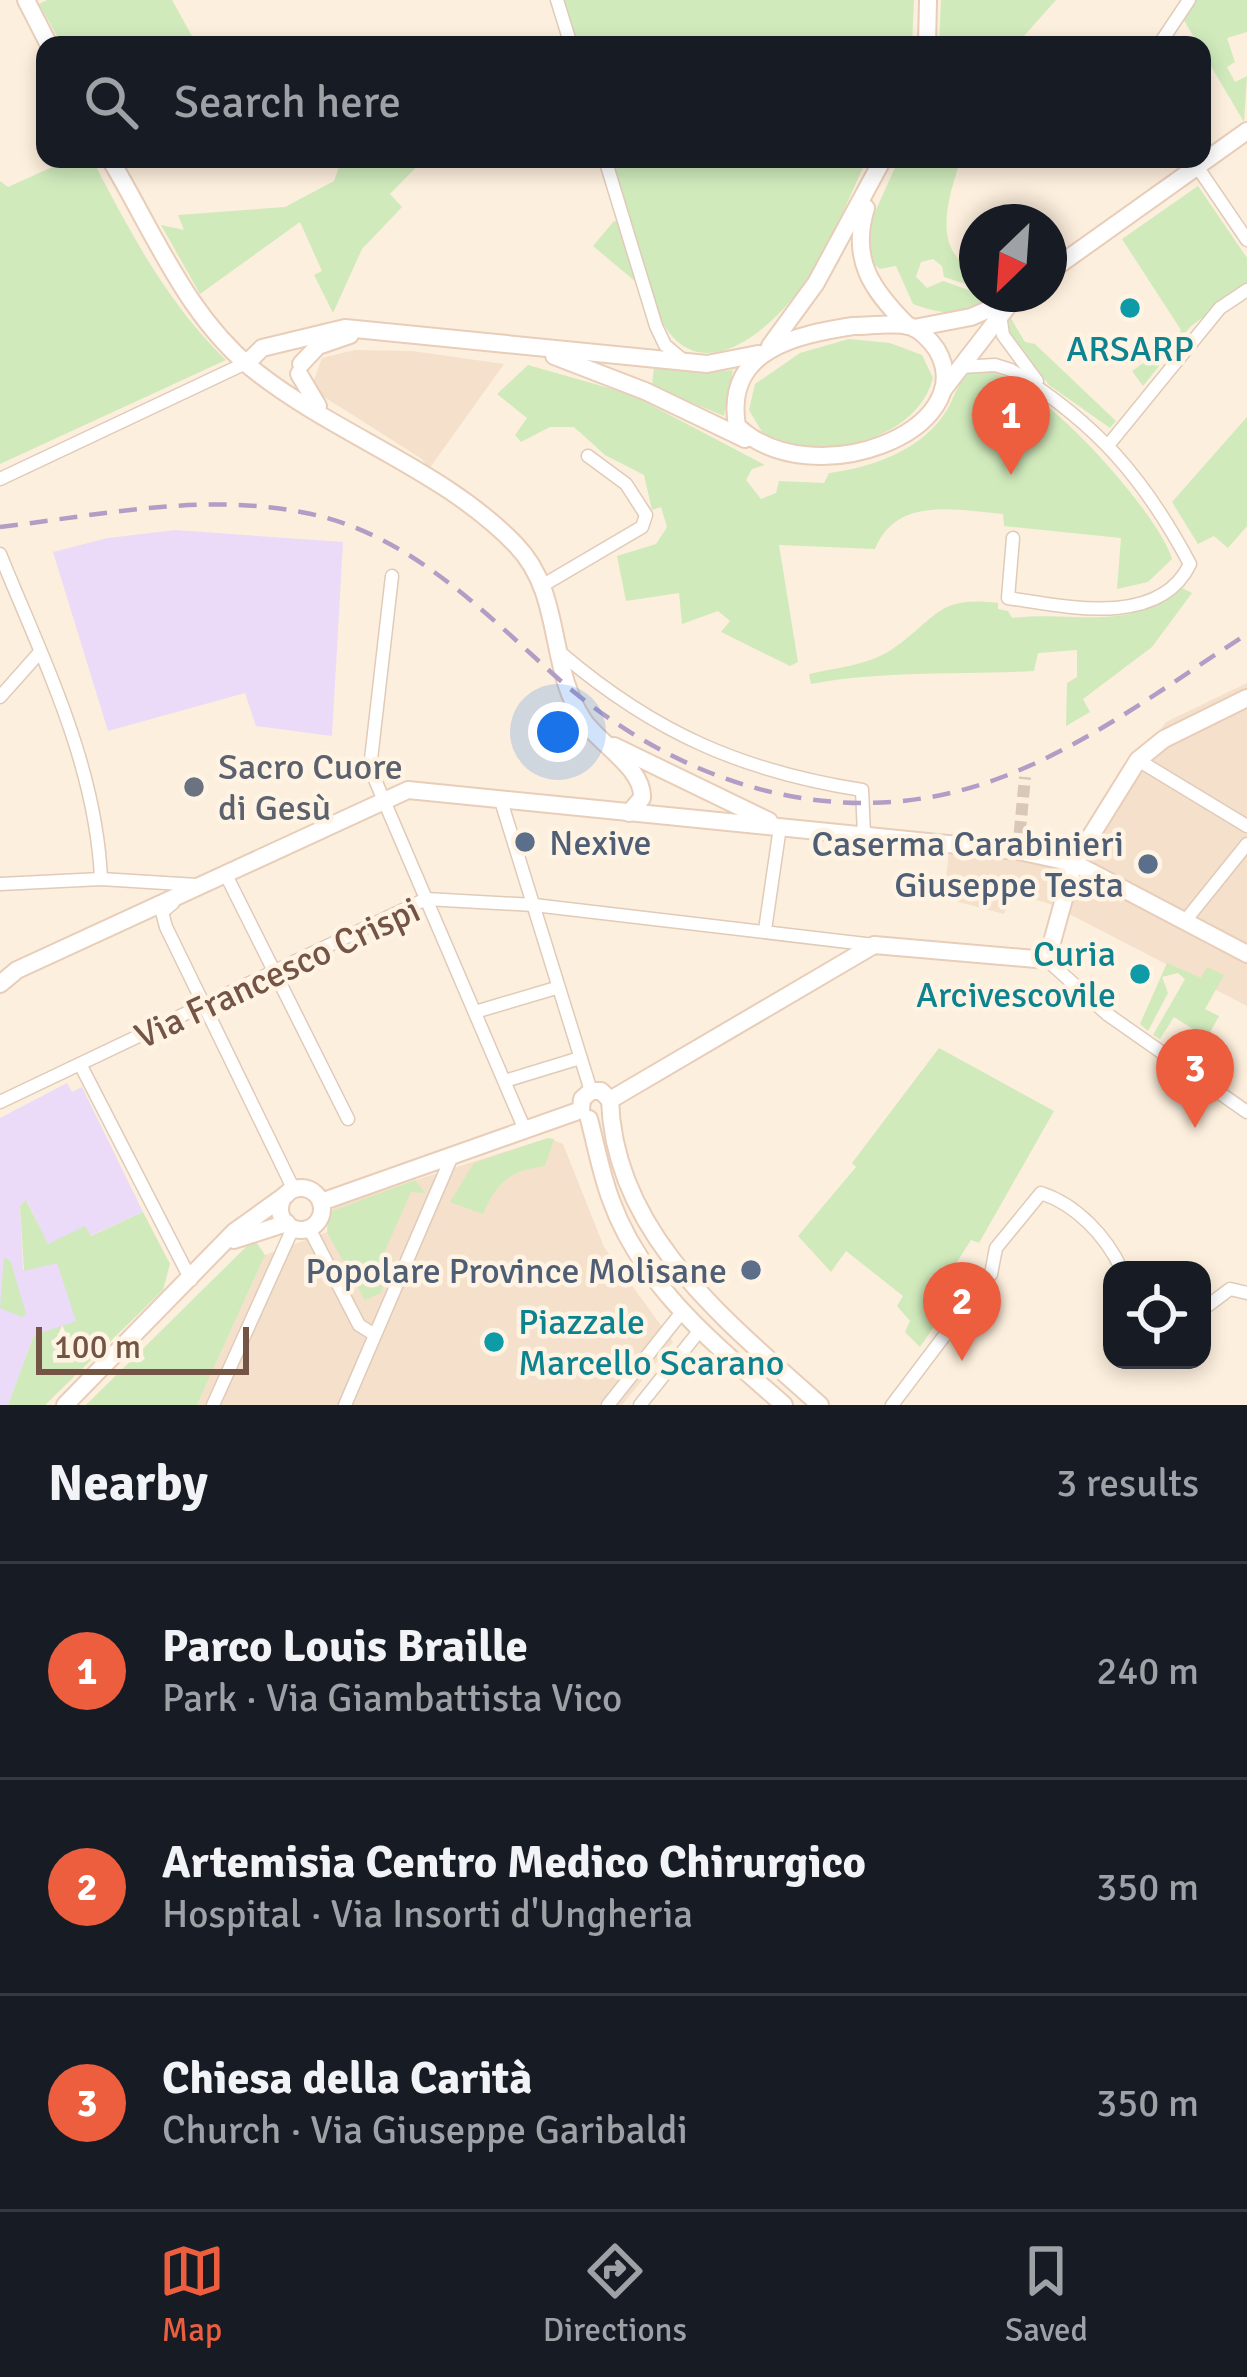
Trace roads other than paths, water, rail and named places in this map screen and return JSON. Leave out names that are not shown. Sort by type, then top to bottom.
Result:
[{"type":"main road","points":[[26,0],[44,36]]},
{"type":"main road","points":[[927,36],[928,0]]},
{"type":"main road","points":[[1211,152],[1247,131]]},
{"type":"main road","points":[[115,168],[190,300],[220,339],[252,356],[273,383],[471,508],[516,545],[545,584],[568,687],[598,738],[641,783],[642,799],[628,813]]},
{"type":"main road","points":[[756,444],[737,426],[734,406],[764,350],[815,283],[880,168]]},
{"type":"main road","points":[[1067,258],[1186,168]]},
{"type":"main road","points":[[875,178],[861,223],[860,259],[877,293],[938,352],[943,380],[939,395]]},
{"type":"main road","points":[[252,356],[318,331],[374,331],[707,364],[853,326],[911,327],[982,312]]},
{"type":"main road","points":[[536,350],[645,391],[781,454],[854,456],[898,437],[926,417],[1000,314]]},
{"type":"main road","points":[[273,383],[288,383],[329,341],[374,331]]},
{"type":"main road","points":[[277,344],[293,352],[310,397],[328,414]]},
{"type":"main road","points":[[1046,960],[1075,863],[1138,760],[1164,739],[1247,698]]},
{"type":"main road","points":[[598,738],[780,827]]},
{"type":"main road","points":[[6,977],[407,790],[864,835],[1075,863],[1247,954]]},
{"type":"main road","points":[[321,1202],[525,1130],[585,1114],[600,1120],[610,1106],[874,944]]},
{"type":"main road","name":"Via Francesco Crispi","points":[[874,944],[1046,960]]},
{"type":"main road","points":[[784,1405],[682,1312],[621,1224],[585,1114],[582,1099],[591,1091],[601,1091],[610,1106],[636,1202],[665,1251],[706,1301],[820,1405]]},
{"type":"main road","points":[[65,1405],[250,1217],[291,1192],[310,1190],[321,1202],[320,1217],[296,1226],[249,1232],[218,1251]]},
{"type":"main road","points":[[291,1192],[281,1209],[296,1226]]},
{"type":"street","points":[[557,0],[568,36]]},
{"type":"street","points":[[1165,36],[1189,0]]},
{"type":"street","points":[[608,168],[656,326],[665,345],[685,361]]},
{"type":"street","points":[[1198,168],[1247,240]]},
{"type":"street","points":[[1110,443],[1220,308],[1247,290]]},
{"type":"street","points":[[1000,314],[1003,335],[1045,392]]},
{"type":"street","points":[[0,479],[252,356]]},
{"type":"street","points":[[959,368],[995,365],[1045,392],[1110,443],[1157,502],[1190,564],[1154,600],[1091,611],[1008,598],[1013,538]]},
{"type":"street","points":[[545,584],[642,527],[646,515],[626,484],[588,456]]},
{"type":"street","points":[[0,554],[83,761],[99,836],[101,880]]},
{"type":"street","points":[[392,576],[370,768],[525,1130]]},
{"type":"street","points":[[0,697],[40,652]]},
{"type":"street","points":[[562,654],[656,723],[725,758],[785,778],[862,790],[864,835]]},
{"type":"street","points":[[1138,760],[1247,826]]},
{"type":"street","points":[[501,801],[591,1091]]},
{"type":"street","points":[[765,930],[780,827]]},
{"type":"street","points":[[1185,921],[1247,844]]},
{"type":"street","points":[[225,873],[348,1119]]},
{"type":"street","points":[[0,884],[101,880],[198,885]]},
{"type":"street","points":[[198,885],[164,908],[166,927],[291,1192]]},
{"type":"street","name":"Via Francesco Crispi","points":[[0,1102],[426,899],[534,905],[874,944]]},
{"type":"street","points":[[1046,960],[1107,1014],[1247,1112]]},
{"type":"street","points":[[475,1012],[556,988]]},
{"type":"street","points":[[505,1081],[580,1058]]},
{"type":"street","points":[[80,1064],[191,1280]]},
{"type":"street","points":[[344,1405],[452,1156]]},
{"type":"street","points":[[892,1405],[991,1274],[996,1247],[1041,1193],[1061,1200],[1110,1244],[1118,1261]]},
{"type":"street","points":[[296,1226],[359,1325],[375,1335]]},
{"type":"street","points":[[213,1405],[296,1226]]},
{"type":"street","points":[[1211,1303],[1230,1289],[1247,1293]]},
{"type":"street","points":[[608,1405],[682,1312]]},
{"type":"street","points":[[640,1405],[700,1330]]},
{"type":"tunnel","points":[[1018,851],[1025,777]]},
{"type":"railway","points":[[0,527],[191,505],[267,507],[343,523],[377,537],[440,576],[602,713],[654,746],[708,772],[766,791],[824,801],[884,802],[944,794],[1005,776],[1099,730],[1247,634]]},
{"type":"place","name":"ARSARP","points":[[1130,308]]},
{"type":"place","name":"Parco Louis Braille","points":[[1011,475]]},
{"type":"place","name":"Sacro Cuore di Gesù","points":[[194,787]]},
{"type":"place","name":"Nexive","points":[[525,842]]},
{"type":"place","name":"Caserma Carabinieri Giuseppe Testa","points":[[1148,864]]},
{"type":"place","name":"Curia Arcivescovile","points":[[1140,974]]},
{"type":"place","name":"Chiesa della Carità","points":[[1195,1128]]},
{"type":"place","name":"Popolare Province Molisane","points":[[751,1270]]},
{"type":"place","name":"Piazzale Marcello Scarano","points":[[494,1342]]},
{"type":"place","name":"Artemisia Centro Medico Chirurgico","points":[[962,1361]]}]
